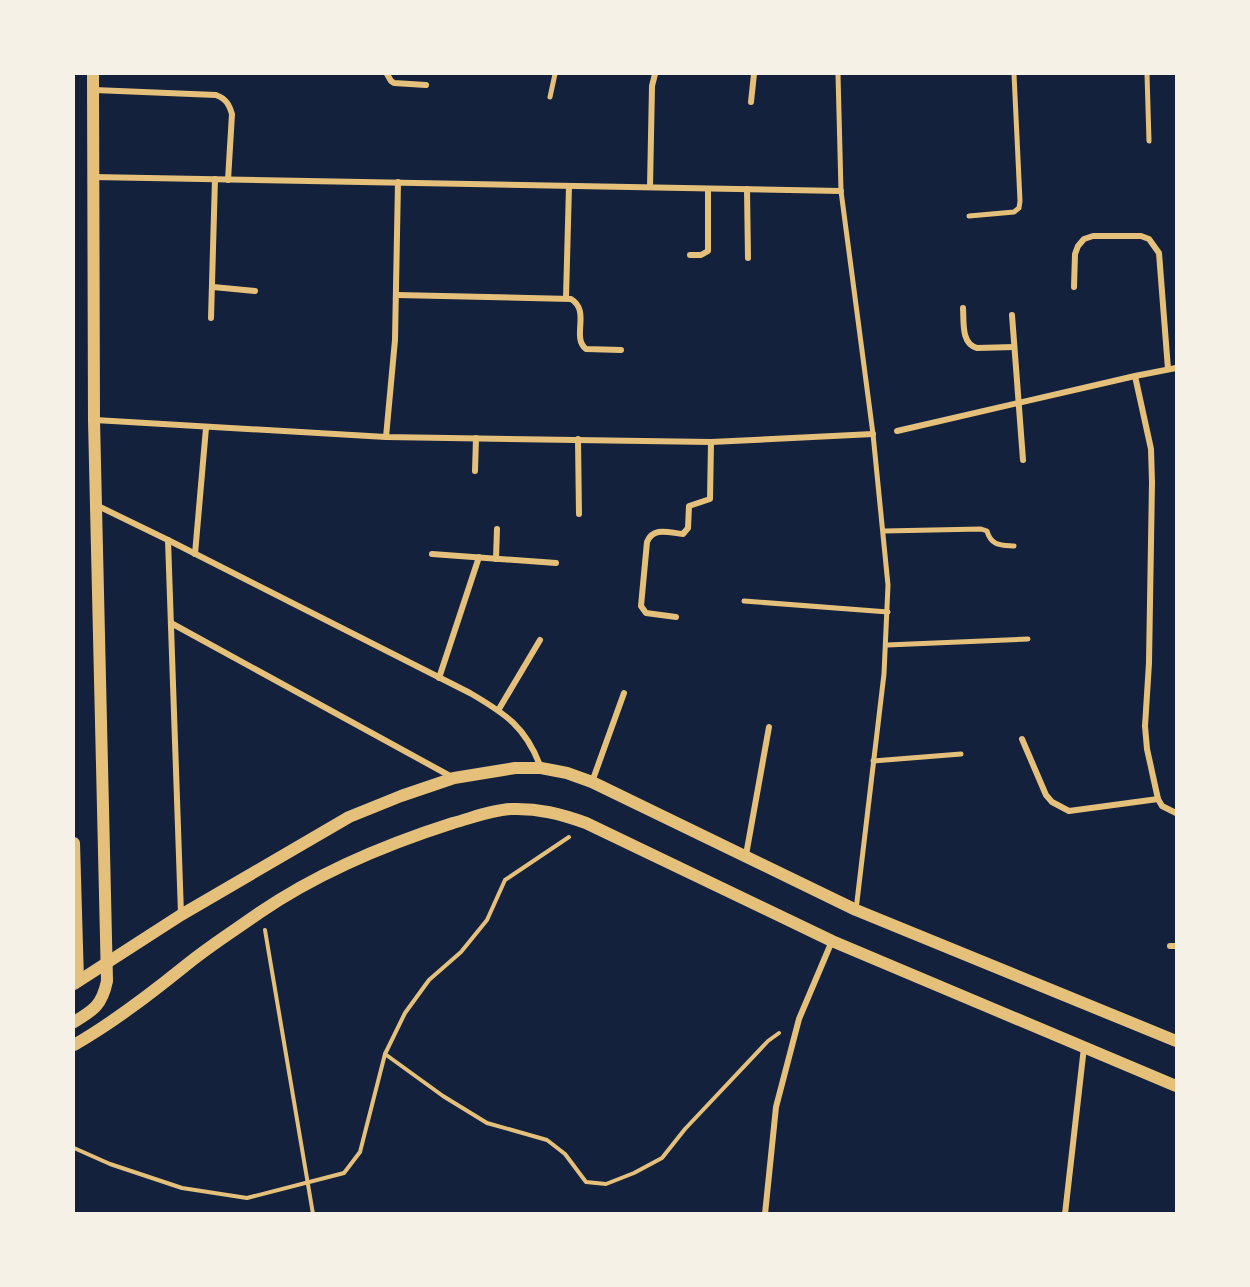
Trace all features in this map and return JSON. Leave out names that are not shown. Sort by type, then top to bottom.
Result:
[{"type":"main road","points":[[74,1022],[91,1012],[104,996],[108,962],[93,420],[93,74]]},
{"type":"main road","points":[[76,982],[182,915],[350,817],[454,778],[515,768],[541,768],[567,773],[592,782],[856,910],[1176,1041]]},
{"type":"main road","points":[[74,1045],[126,1013],[186,965],[262,911],[309,884],[365,856],[422,833],[508,809],[535,809],[561,814],[586,823],[832,941],[1176,1086]]},
{"type":"main road","points":[[74,843],[76,982]]},
{"type":"street","points":[[387,74],[394,83],[426,86]]},
{"type":"street","points":[[550,97],[555,74]]},
{"type":"street","points":[[650,188],[652,86],[656,74]]},
{"type":"street","points":[[751,102],[754,74]]},
{"type":"street","points":[[837,74],[842,191],[884,531],[888,612],[887,645],[856,910]]},
{"type":"street","points":[[969,216],[1014,212],[1019,208],[1014,74]]},
{"type":"street","points":[[1148,74],[1149,141]]},
{"type":"street","points":[[93,90],[216,95],[224,98],[232,114],[228,180]]},
{"type":"street","points":[[92,177],[842,191]]},
{"type":"street","points":[[212,318],[215,179]]},
{"type":"street","points":[[386,437],[397,295],[398,182]]},
{"type":"street","points":[[566,298],[569,186]]},
{"type":"street","points":[[690,255],[701,255],[708,251],[708,189]]},
{"type":"street","points":[[747,189],[747,258]]},
{"type":"street","points":[[1074,287],[1075,254],[1084,239],[1141,236],[1149,239],[1159,254],[1168,369]]},
{"type":"street","points":[[213,287],[255,291]]},
{"type":"street","points":[[397,295],[566,298],[576,302],[580,307],[580,341],[583,347],[621,350]]},
{"type":"street","points":[[963,308],[967,343],[971,347],[1014,347]]},
{"type":"street","points":[[1012,315],[1023,460]]},
{"type":"street","points":[[897,431],[1176,368]]},
{"type":"street","points":[[1134,376],[1151,449],[1149,651],[1145,726],[1147,749],[1158,799],[1162,806],[1176,813]]},
{"type":"street","points":[[93,420],[386,437],[711,442],[873,434]]},
{"type":"street","points":[[195,554],[206,428]]},
{"type":"street","points":[[475,471],[476,438]]},
{"type":"street","points":[[578,439],[579,514]]},
{"type":"street","points":[[676,617],[646,613],[640,606],[647,542],[649,536],[654,532],[683,534],[688,528],[689,506],[710,500],[711,442]]},
{"type":"street","points":[[95,505],[168,540],[499,710],[525,735],[541,768]]},
{"type":"street","points":[[884,531],[981,529],[987,531],[989,538],[995,544],[1014,546]]},
{"type":"street","points":[[496,559],[497,530]]},
{"type":"street","points":[[168,540],[182,915]]},
{"type":"street","points":[[432,554],[556,563]]},
{"type":"street","points":[[439,678],[479,557]]},
{"type":"street","points":[[744,601],[888,612]]},
{"type":"street","points":[[171,623],[454,778]]},
{"type":"street","points":[[887,645],[1028,639]]},
{"type":"street","points":[[499,710],[540,640]]},
{"type":"street","points":[[592,782],[624,693]]},
{"type":"street","points":[[746,855],[769,727]]},
{"type":"street","points":[[1022,739],[1046,795],[1060,808],[1069,811],[1158,799]]},
{"type":"street","points":[[873,761],[961,754]]},
{"type":"street","points":[[765,1214],[776,1107],[799,1019],[832,941]]},
{"type":"street","points":[[1065,1214],[1084,1047]]},
{"type":"path","points":[[74,1148],[110,1164],[182,1188],[247,1198],[344,1173],[360,1152],[385,1054],[405,1013],[429,980],[461,952],[487,920],[505,880],[557,847],[586,823]]},
{"type":"path","points":[[262,911],[313,1214]]},
{"type":"path","points":[[385,1054],[443,1096],[487,1123],[548,1140],[565,1154],[586,1182],[606,1184],[634,1173],[662,1158],[685,1129],[768,1041],[799,1019]]}]
